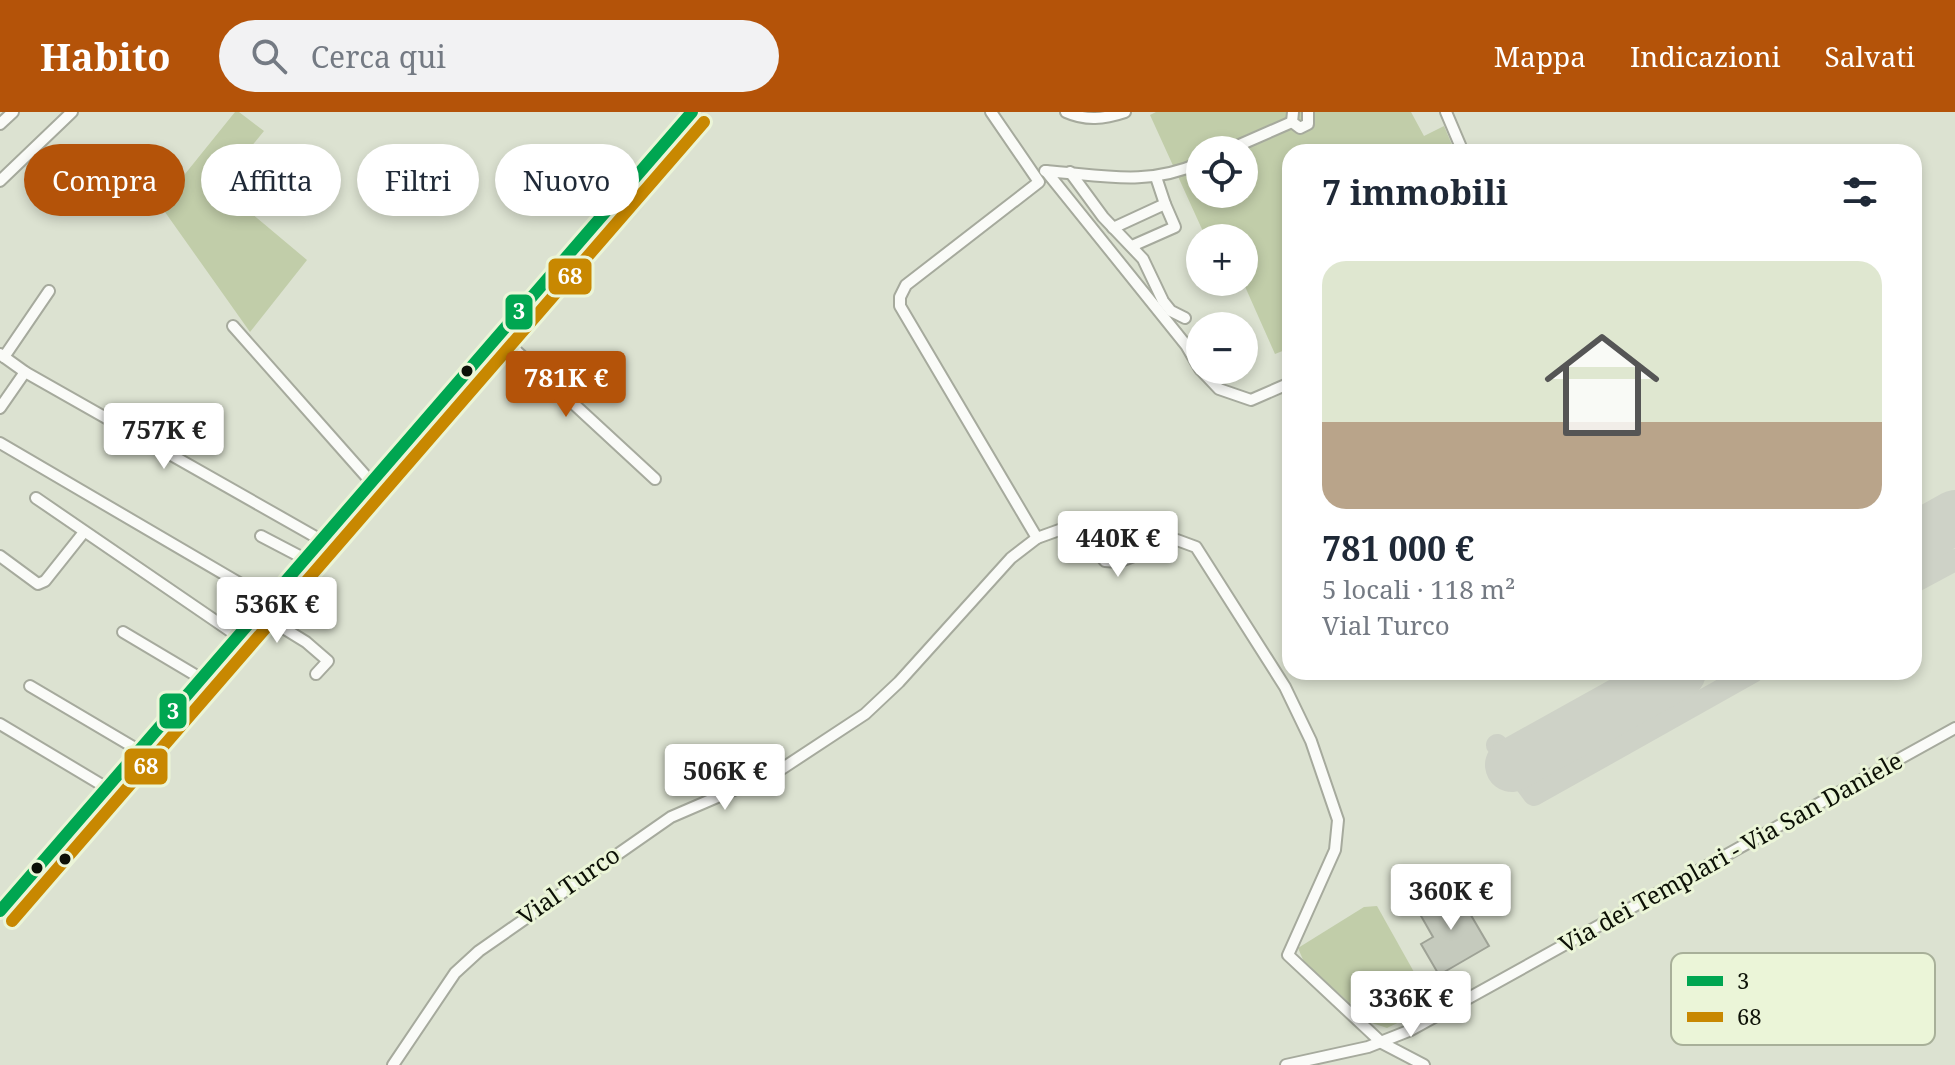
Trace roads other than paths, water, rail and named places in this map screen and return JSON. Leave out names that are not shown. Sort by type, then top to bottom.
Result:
[{"type":"main road","points":[[0,911],[692,112]]},
{"type":"street","points":[[0,124],[13,112]]},
{"type":"street","points":[[0,181],[72,112]]},
{"type":"street","points":[[991,112],[1039,182],[906,285],[900,297],[900,306],[1037,538],[1062,529],[1082,533],[1105,561],[1118,562],[1177,540],[1196,547],[1285,687],[1311,741],[1338,820],[1335,850],[1288,955],[1382,1043],[1424,1065]]},
{"type":"street","points":[[1066,112],[1096,119],[1125,112]]},
{"type":"street","points":[[1446,112],[1460,144]]},
{"type":"street","points":[[1256,136],[1293,117],[1303,127],[1308,124],[1310,113]]},
{"type":"street","points":[[1031,170],[1112,179],[1156,177],[1186,167]]},
{"type":"street","points":[[1046,171],[1186,345]]},
{"type":"street","points":[[1070,172],[1113,228],[1143,259],[1163,301],[1171,311],[1185,318]]},
{"type":"street","points":[[1132,246],[1175,227],[1156,177]]},
{"type":"street","points":[[1113,228],[1165,204]]},
{"type":"street","points":[[49,291],[2,356],[321,540]]},
{"type":"street","points":[[233,326],[372,483]]},
{"type":"street","points":[[499,335],[655,479]]},
{"type":"street","points":[[0,408],[25,372]]},
{"type":"street","points":[[1214,384],[1219,389],[1251,400],[1282,386]]},
{"type":"street","points":[[0,443],[270,601]]},
{"type":"street","points":[[36,498],[239,637]]},
{"type":"street","points":[[0,556],[38,584],[45,581],[84,532]]},
{"type":"street","points":[[261,536],[305,559]]},
{"type":"street","name":"Vial Turco","points":[[393,1065],[455,973],[479,951],[668,819],[780,770],[865,714],[899,682],[1011,558],[1037,538]]},
{"type":"street","points":[[259,613],[306,642],[328,661],[316,674]]},
{"type":"street","points":[[123,632],[202,679]]},
{"type":"street","points":[[30,686],[140,751]]},
{"type":"street","points":[[0,724],[107,788]]},
{"type":"street","name":"Via dei Templari - Via San Daniele","points":[[1286,1065],[1382,1043],[1462,1003],[1955,728]]}]
